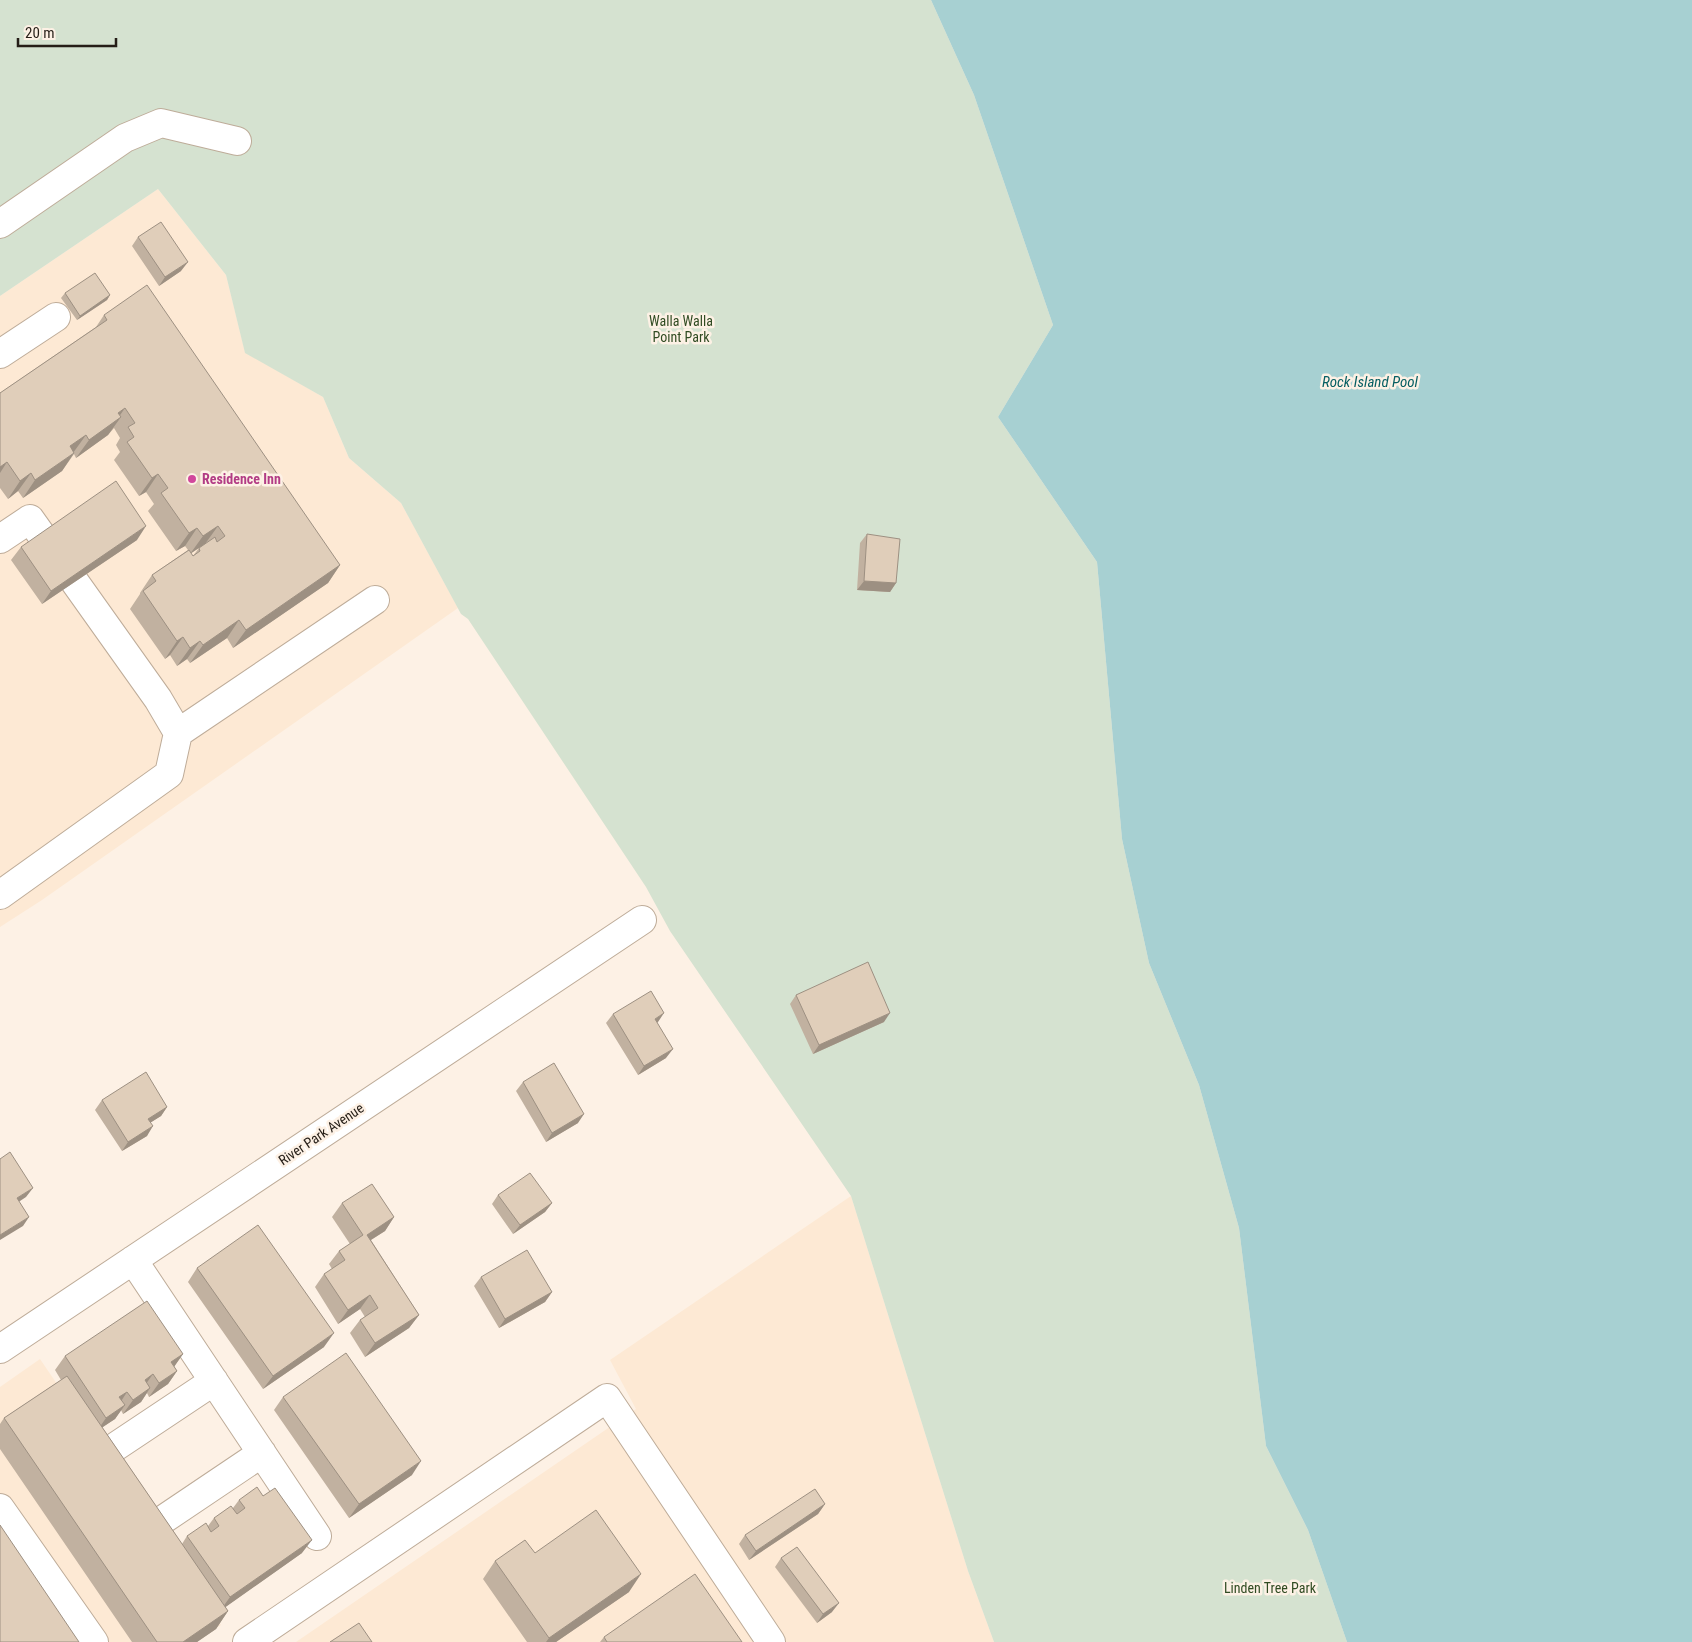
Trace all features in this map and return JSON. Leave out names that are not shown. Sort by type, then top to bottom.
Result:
[{"type":"street","points":[[0,224],[124,138],[161,123],[237,141]]},
{"type":"street","points":[[0,354],[56,317]]},
{"type":"street","points":[[0,539],[30,520],[158,699],[178,733],[169,774],[0,895]]},
{"type":"street","points":[[178,733],[375,600]]},
{"type":"street","name":"River Park Avenue","points":[[0,1350],[642,920]]},
{"type":"street","points":[[133,1260],[317,1536]]},
{"type":"street","points":[[109,1451],[214,1381]]},
{"type":"street","points":[[247,1642],[607,1398],[771,1642]]},
{"type":"street","points":[[158,1523],[262,1453]]},
{"type":"street","points":[[0,1508],[94,1642]]},
{"type":"shaded area","points":[[158,189],[226,275],[245,352],[323,397],[349,458],[401,503],[458,608],[42,900],[0,927],[0,296]]},
{"type":"shaded area","points":[[851,1196],[968,1571],[994,1642],[296,1642],[636,1409],[610,1360]]},
{"type":"shaded area","points":[[40,1359],[221,1625],[195,1642],[0,1642],[0,1387]]},
{"type":"green space","name":"Walla Walla Point Park","points":[[0,0],[931,0],[974,95],[1053,325],[998,417],[1097,562],[1122,839],[1149,963],[1199,1085],[1239,1228],[1266,1446],[1308,1530],[1347,1642],[994,1642],[968,1571],[851,1196],[670,931],[646,887],[468,619],[461,614],[401,503],[349,458],[323,397],[245,353],[226,275],[158,189],[0,296]]},
{"type":"water","name":"Rock Island Pool","points":[[931,0],[1692,0],[1692,1642],[1347,1642],[1308,1530],[1266,1446],[1239,1228],[1199,1085],[1149,963],[1122,839],[1097,562],[998,417],[1053,325],[974,95]]},
{"type":"building","points":[[161,222],[188,262],[165,277],[138,237]]},
{"type":"building","points":[[95,273],[110,295],[80,316],[65,293]]},
{"type":"building","name":"Residence Inn","points":[[147,285],[340,565],[246,630],[239,620],[203,645],[200,641],[190,648],[183,637],[177,641],[143,591],[156,581],[152,575],[189,550],[193,556],[200,551],[199,548],[215,537],[217,542],[225,536],[218,526],[203,536],[197,528],[189,533],[161,493],[168,488],[158,474],[152,478],[127,442],[134,437],[128,427],[135,423],[125,408],[118,413],[121,417],[89,440],[86,435],[70,446],[74,453],[35,480],[31,473],[20,481],[7,462],[0,467],[0,393],[107,320],[104,315]]},
{"type":"building","points":[[116,481],[146,526],[51,591],[21,547]]},
{"type":"building","points":[[867,534],[900,539],[896,583],[864,581]]},
{"type":"building","points":[[868,962],[890,1013],[819,1045],[796,995]]},
{"type":"building","points":[[651,991],[664,1013],[655,1019],[673,1049],[644,1066],[613,1014]]},
{"type":"building","points":[[554,1063],[584,1114],[552,1133],[523,1082]]},
{"type":"building","points":[[146,1072],[167,1107],[148,1119],[153,1126],[128,1142],[102,1100]]},
{"type":"building","points":[[10,1152],[33,1188],[17,1198],[29,1217],[0,1235],[0,1159]]},
{"type":"building","points":[[530,1173],[552,1203],[520,1225],[498,1195]]},
{"type":"building","points":[[372,1184],[394,1217],[367,1235],[419,1315],[375,1343],[360,1320],[378,1308],[370,1295],[348,1310],[324,1274],[345,1260],[339,1251],[363,1235],[342,1203]]},
{"type":"building","points":[[258,1225],[334,1333],[273,1376],[197,1268]]},
{"type":"building","points":[[527,1250],[552,1292],[505,1319],[481,1277]]},
{"type":"building","points":[[147,1301],[183,1354],[171,1362],[177,1371],[159,1383],[153,1374],[145,1380],[150,1388],[133,1400],[127,1392],[119,1397],[125,1405],[106,1418],[65,1356]]},
{"type":"building","points":[[346,1353],[421,1461],[359,1504],[283,1397]]},
{"type":"building","points":[[67,1376],[228,1611],[183,1642],[157,1642],[4,1418]]},
{"type":"building","points":[[257,1487],[263,1496],[275,1488],[312,1540],[230,1597],[187,1536],[206,1523],[211,1532],[219,1526],[214,1518],[231,1506],[237,1514],[245,1508],[239,1500]]},
{"type":"building","points":[[815,1489],[825,1504],[756,1551],[745,1535]]},
{"type":"building","points":[[596,1510],[641,1574],[549,1638],[495,1561],[525,1540],[535,1553]]},
{"type":"building","points":[[0,1525],[79,1642],[0,1642]]},
{"type":"building","points":[[797,1547],[839,1603],[823,1614],[781,1558]]},
{"type":"building","points":[[695,1574],[742,1642],[607,1642],[604,1637]]},
{"type":"building","points":[[359,1623],[372,1642],[330,1642]]},
{"type":"place","name":"Residence Inn","points":[[192,479]]},
{"type":"park label","name":"Linden Tree Park","points":[[1270,1588]]}]
